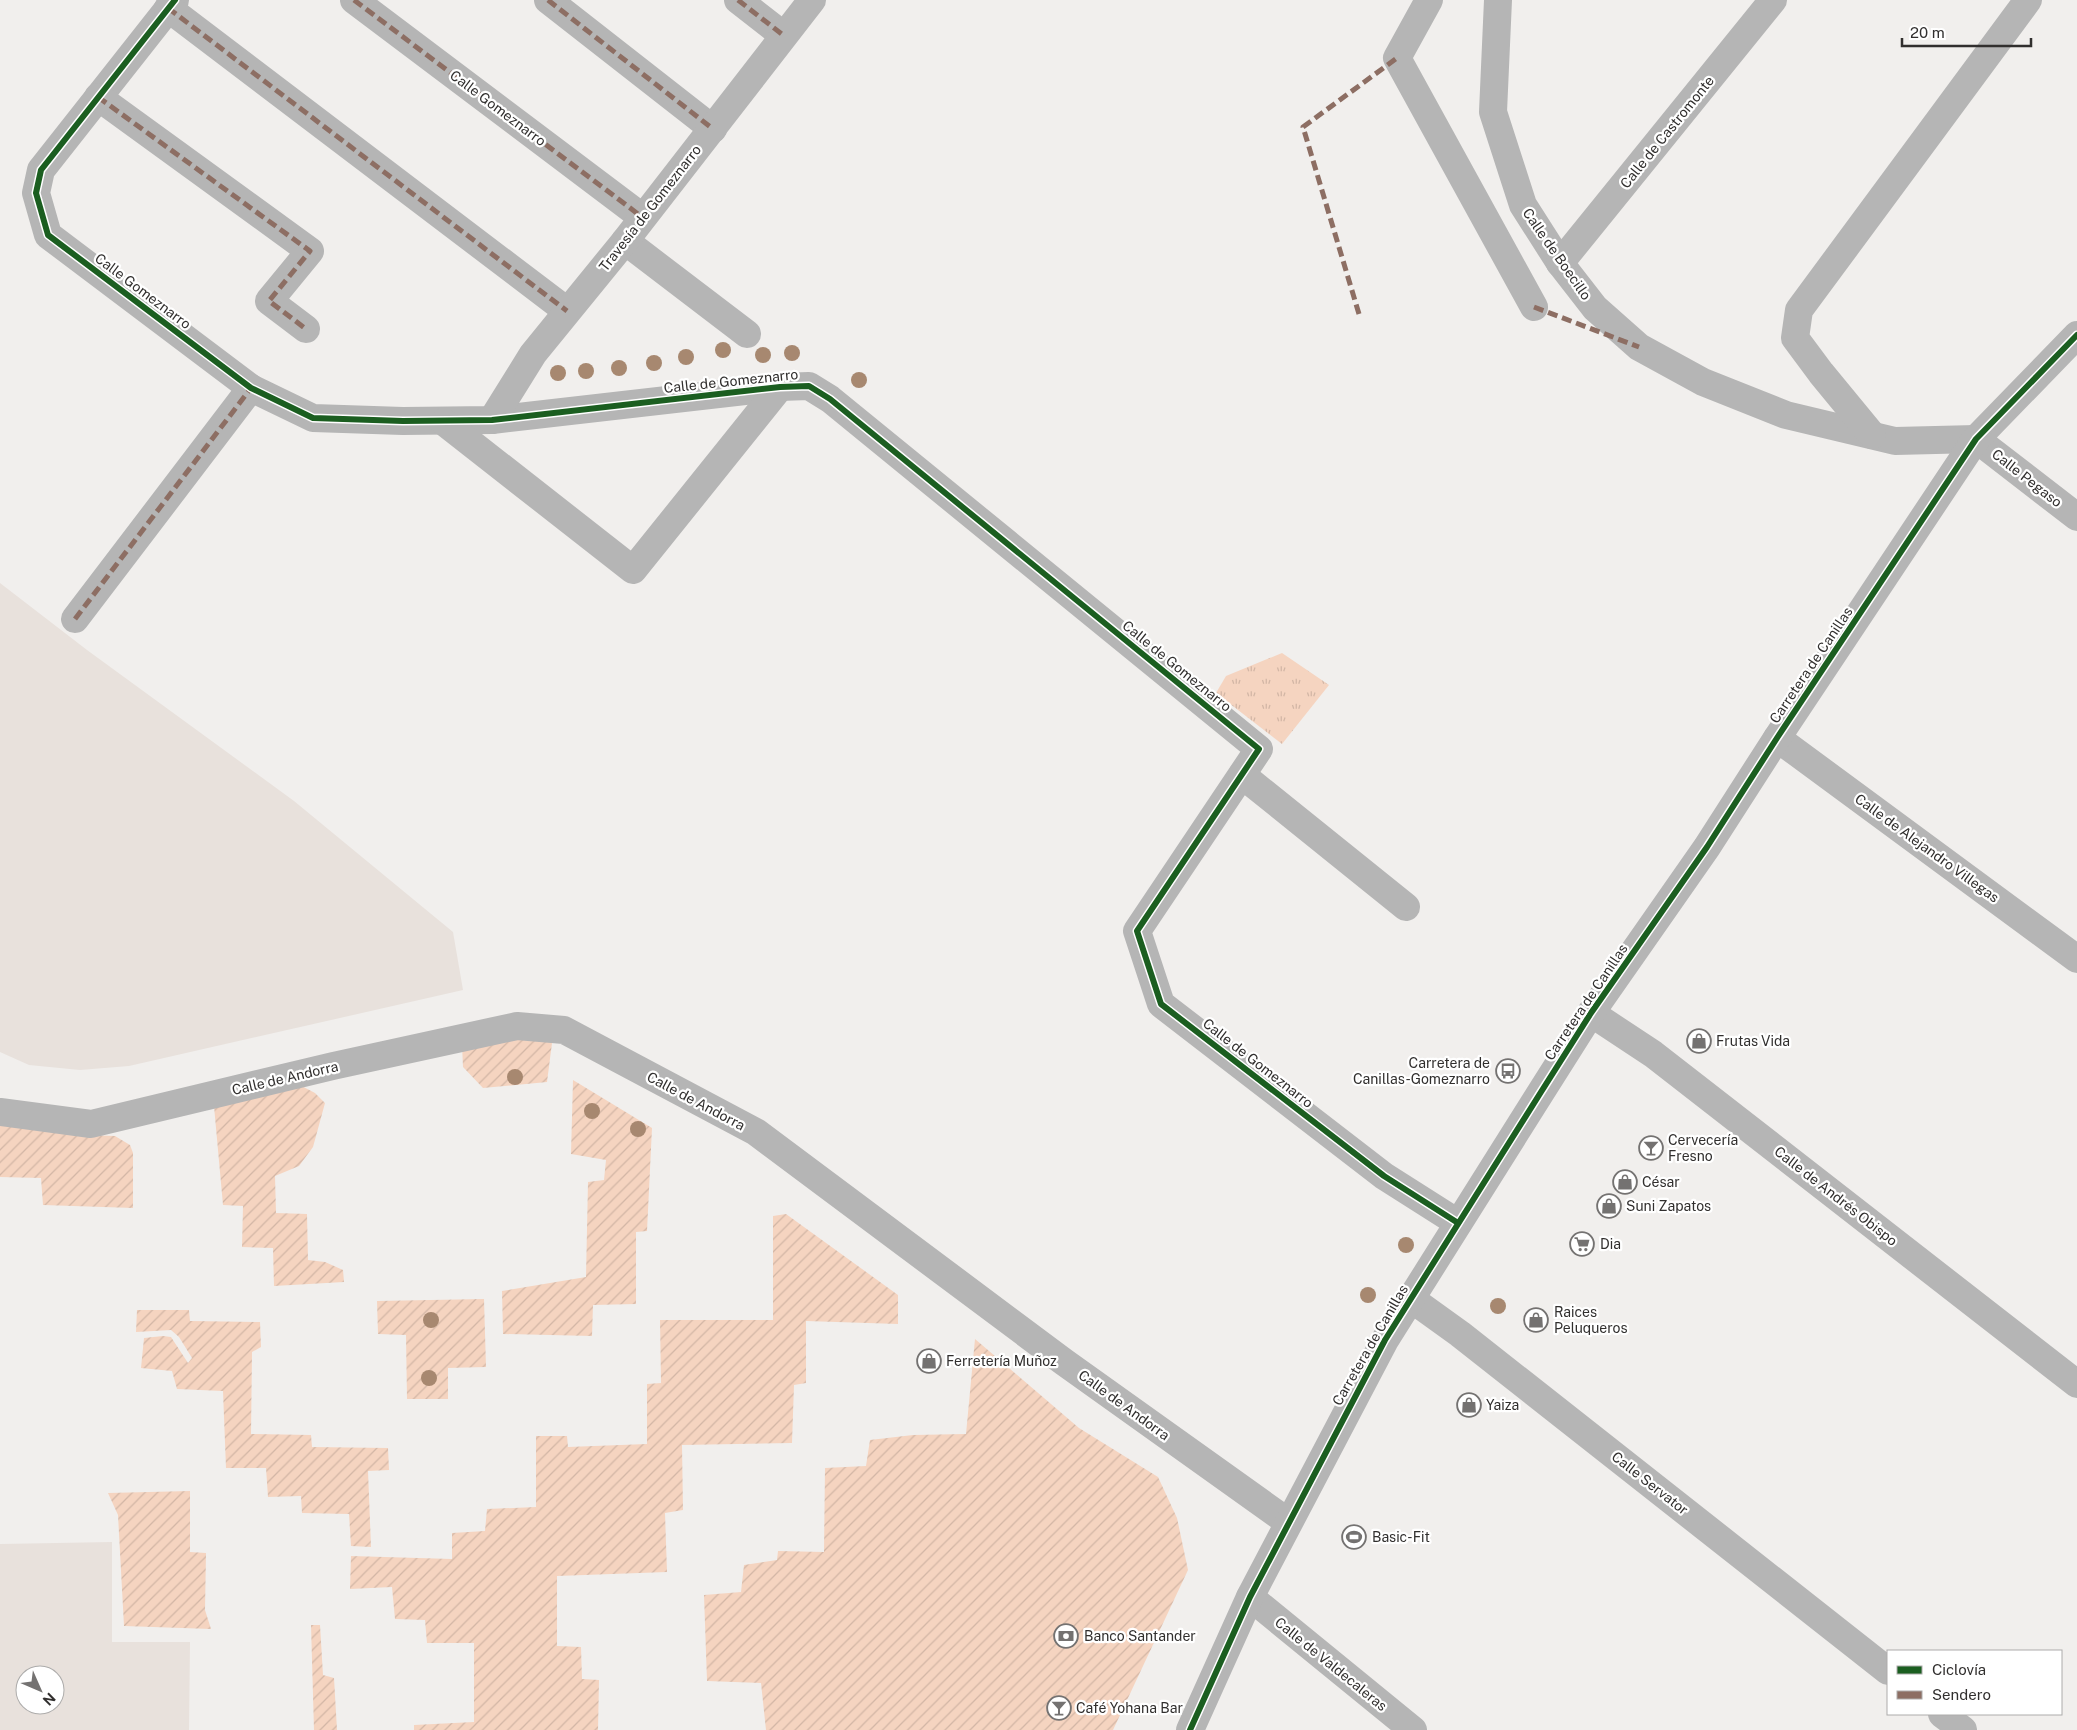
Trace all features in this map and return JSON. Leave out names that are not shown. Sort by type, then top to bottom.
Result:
[{"type":"street","name":"Calle Gomeznarro","points":[[354,0],[642,217]]},
{"type":"street","points":[[548,0],[713,128]]},
{"type":"street","points":[[738,0],[783,35]]},
{"type":"street","name":"Travesía de Gomeznarro","points":[[492,420],[533,354],[625,241],[812,0]]},
{"type":"street","points":[[1429,0],[1397,58],[1534,307]]},
{"type":"street","name":"Calle de Boecillo","points":[[1498,0],[1493,112],[1523,204],[1560,264],[1595,308],[1639,347],[1703,382],[1786,415],[1895,441],[1976,439]]},
{"type":"street","name":"Calle de Castromonte","points":[[1560,264],[1773,0]]},
{"type":"street","points":[[1872,435],[1795,338],[1799,310],[2028,0]]},
{"type":"street","name":"Calle Gomeznarro","points":[[492,420],[444,422],[313,418],[251,388],[48,236],[36,193],[41,170],[172,4],[567,311]]},
{"type":"street","points":[[98,97],[310,251],[269,301],[306,329]]},
{"type":"street","points":[[625,241],[746,334]]},
{"type":"street","name":"Carretera de Canillas","points":[[1190,1730],[1250,1597],[1384,1340],[1591,1013],[1707,847],[1777,738],[1976,439],[2077,336]]},
{"type":"street","name":"Calle de Gomeznarro","points":[[492,420],[780,387],[809,386],[830,399],[1259,749],[1137,931],[1161,1004],[1384,1176],[1458,1223]]},
{"type":"street","points":[[444,422],[633,570],[780,387]]},
{"type":"street","points":[[76,619],[251,388]]},
{"type":"street","name":"Calle Pegaso","points":[[1976,439],[2077,517]]},
{"type":"street","name":"Calle de Alejandro Villegas","points":[[1777,738],[2077,959]]},
{"type":"street","points":[[1242,775],[1406,907]]},
{"type":"street","name":"Calle de Andrés Obispo","points":[[1591,1013],[1661,1060],[2077,1384]]},
{"type":"street","name":"Calle de Andorra","points":[[0,1112],[91,1124],[333,1066],[517,1026],[564,1030],[756,1132],[1064,1362],[1288,1522]]},
{"type":"street","name":"Calle Servator","points":[[1410,1298],[1460,1334],[1887,1670]]},
{"type":"street","name":"Calle de Valdecaleras","points":[[1250,1597],[1413,1730]]},
{"type":"street","points":[[1943,1715],[1963,1730]]},
{"type":"shaded area","points":[[0,583],[87,650],[294,801],[453,932],[463,990],[129,1066],[80,1070],[29,1065],[0,1052]]},
{"type":"shaded area","points":[[112,1542],[112,1642],[190,1642],[189,1730],[0,1730],[0,1544]]},
{"type":"green space","points":[[1282,653],[1329,685],[1282,744],[1216,693],[1226,676]]},
{"type":"green space","points":[[540,1037],[552,1043],[547,1082],[483,1088],[463,1067],[462,1045]]},
{"type":"green space","points":[[573,1080],[652,1128],[647,1231],[636,1232],[636,1304],[593,1305],[592,1336],[503,1334],[502,1291],[586,1277],[588,1182],[604,1180],[606,1160],[571,1154]]},
{"type":"green space","points":[[294,1082],[315,1093],[325,1103],[313,1147],[299,1166],[275,1176],[276,1213],[307,1214],[308,1260],[325,1262],[343,1270],[344,1282],[274,1286],[273,1248],[242,1247],[243,1206],[223,1205],[214,1106]]},
{"type":"green space","points":[[0,1124],[87,1135],[115,1136],[130,1145],[133,1153],[133,1208],[43,1205],[41,1178],[0,1177]]},
{"type":"green space","points":[[786,1214],[898,1295],[898,1324],[806,1321],[806,1383],[794,1385],[792,1443],[682,1445],[683,1510],[665,1513],[667,1572],[557,1576],[557,1646],[581,1647],[582,1679],[599,1680],[598,1730],[414,1730],[414,1725],[474,1722],[474,1643],[427,1643],[425,1620],[395,1619],[392,1587],[350,1589],[351,1556],[452,1559],[452,1533],[485,1531],[487,1509],[536,1507],[536,1436],[567,1436],[568,1447],[647,1444],[647,1384],[661,1383],[660,1320],[773,1320],[773,1216]]},
{"type":"green space","points":[[484,1299],[486,1367],[448,1368],[448,1399],[407,1399],[406,1335],[378,1334],[377,1301]]},
{"type":"green space","points":[[137,1310],[189,1310],[190,1321],[260,1322],[261,1347],[252,1352],[251,1434],[311,1435],[312,1447],[388,1448],[389,1470],[368,1471],[371,1547],[351,1546],[349,1514],[302,1513],[301,1496],[268,1497],[266,1468],[226,1468],[223,1391],[177,1389],[172,1371],[141,1368],[144,1338],[171,1337],[188,1363],[192,1358],[179,1337],[171,1330],[136,1332]]},
{"type":"green space","points":[[975,1339],[1079,1428],[1158,1477],[1177,1518],[1188,1570],[1113,1730],[766,1730],[761,1683],[707,1681],[704,1595],[741,1592],[744,1565],[777,1560],[778,1551],[824,1552],[825,1468],[866,1466],[870,1440],[913,1435],[966,1434]]},
{"type":"green space","points":[[190,1491],[190,1552],[206,1553],[205,1610],[211,1629],[124,1626],[118,1515],[108,1493]]},
{"type":"green space","points":[[311,1625],[320,1625],[323,1675],[334,1678],[337,1730],[314,1730]]},
{"type":"marked path","points":[[354,0],[642,217]]},
{"type":"marked path","points":[[548,0],[713,129]]},
{"type":"marked path","points":[[738,0],[783,35]]},
{"type":"marked path","points":[[168,8],[567,311]]},
{"type":"marked path","points":[[1359,314],[1303,127],[1397,58]]},
{"type":"marked path","points":[[98,97],[310,251],[269,301],[306,329]]},
{"type":"marked path","points":[[1534,307],[1639,347]]},
{"type":"marked path","points":[[75,619],[251,388]]},
{"type":"cycle path","points":[[175,0],[41,170],[36,193],[48,235],[251,388],[313,418],[403,421],[492,420],[780,387],[809,386],[830,399],[1259,749],[1137,931],[1161,1004],[1384,1176],[1458,1223]]},
{"type":"cycle path","points":[[1190,1730],[1250,1597],[1385,1340],[1591,1013],[1707,847],[1777,738],[1976,439],[2077,335]]},
{"type":"place","name":"Frutas Vida","points":[[1699,1041]]},
{"type":"place","name":"Carretera de Canillas-Gomeznarro","points":[[1508,1071]]},
{"type":"place","name":"Cervecería Fresno","points":[[1651,1148]]},
{"type":"place","name":"César","points":[[1625,1182]]},
{"type":"place","name":"Suni Zapatos","points":[[1609,1206]]},
{"type":"place","name":"Dia","points":[[1582,1244]]},
{"type":"place","name":"Raices Peluqueros","points":[[1536,1320]]},
{"type":"place","name":"Ferretería Muñoz","points":[[929,1361]]},
{"type":"place","name":"Yaiza","points":[[1469,1405]]},
{"type":"place","name":"Basic-Fit","points":[[1354,1537]]},
{"type":"place","name":"Banco Santander","points":[[1066,1636]]},
{"type":"place","name":"Café Yohana Bar","points":[[1059,1708]]}]
